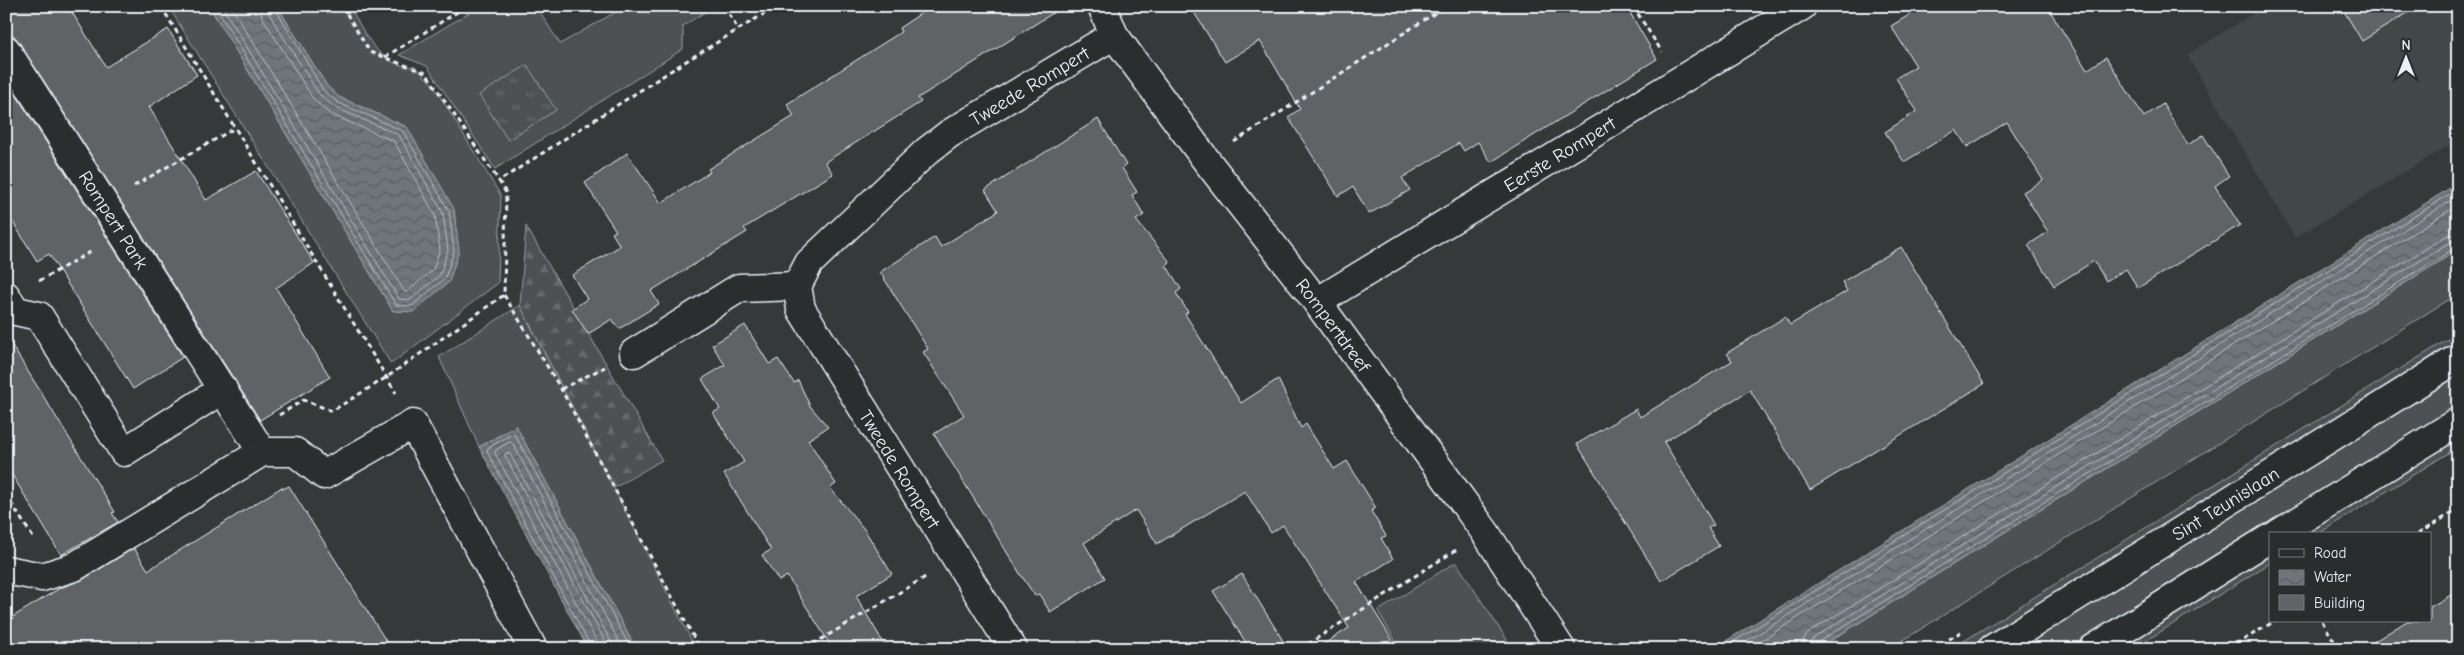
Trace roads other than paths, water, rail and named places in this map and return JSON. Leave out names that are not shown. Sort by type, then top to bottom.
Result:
[{"type":"street","name":"Rompertdreef","points":[[1102,6],[1114,35],[1206,160],[1317,302],[1485,532],[1561,649]]},
{"type":"street","name":"Eerste Rompert","points":[[1317,302],[1802,6]]},
{"type":"street","name":"Tweede Rompert","points":[[1013,649],[801,309],[797,286],[809,263],[948,134],[1114,35]]},
{"type":"street","name":"Rompert Park","points":[[6,50],[256,443]]},
{"type":"street","points":[[634,353],[739,288],[797,286]]},
{"type":"street","points":[[7,297],[16,311],[39,316],[124,452],[223,389]]},
{"type":"street","name":"Sint Teunislaan","points":[[1992,649],[2458,358]]},
{"type":"street","points":[[2281,532],[2458,422]]},
{"type":"street","points":[[6,570],[42,577],[74,567],[256,443],[295,452],[324,475],[413,424],[533,649]]},
{"type":"street","points":[[2093,649],[2269,539]]},
{"type":"water","points":[[209,6],[277,6],[327,86],[339,97],[407,127],[454,209],[459,251],[449,282],[413,312],[393,311]]},
{"type":"water","points":[[2458,183],[2458,250],[1817,649],[1713,649]]},
{"type":"water","points":[[516,426],[636,649],[588,649],[479,447]]}]
